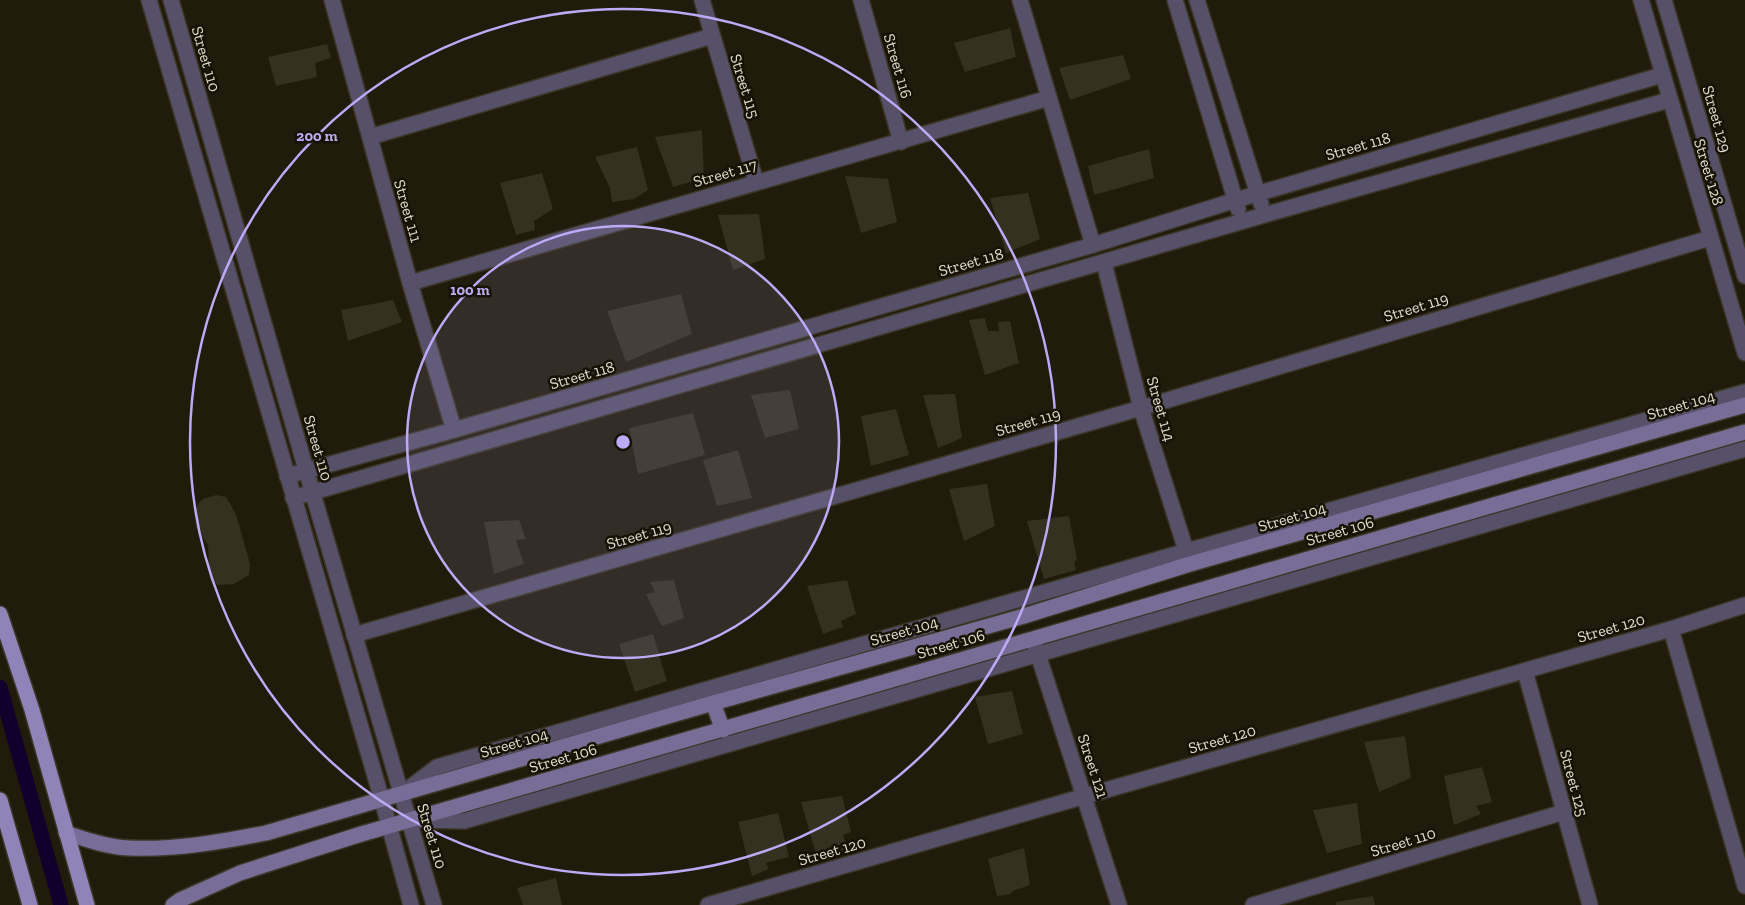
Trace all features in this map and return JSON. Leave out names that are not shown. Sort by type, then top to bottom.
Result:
[{"type":"main road","points":[[0,614],[32,710],[87,905]]},
{"type":"main road","points":[[0,800],[30,905]]},
{"type":"street","points":[[149,0],[411,905]]},
{"type":"street","name":"Street 110","points":[[171,0],[306,471],[434,905]]},
{"type":"street","name":"Street 111","points":[[332,0],[410,283],[454,430]]},
{"type":"street","name":"Street 115","points":[[702,0],[756,182]]},
{"type":"street","name":"Street 116","points":[[861,0],[901,142]]},
{"type":"street","points":[[1020,0],[1093,245]]},
{"type":"street","points":[[1175,0],[1242,222]]},
{"type":"street","points":[[1197,0],[1264,215]]},
{"type":"street","name":"Street 128","points":[[1640,0],[1745,353]]},
{"type":"street","name":"Street 129","points":[[1664,0],[1738,228],[1745,276]]},
{"type":"street","points":[[370,137],[712,36]]},
{"type":"street","name":"Street 118","points":[[287,476],[454,430],[1093,245],[1236,200],[1662,75]]},
{"type":"street","name":"Street 117","points":[[410,283],[1049,98]]},
{"type":"street","points":[[293,498],[313,494],[1264,215],[1669,100]]},
{"type":"street","name":"Street 119","points":[[354,636],[1140,408],[1710,238]]},
{"type":"street","name":"Street 114","points":[[1104,263],[1140,408],[1188,558]]},
{"type":"street","points":[[555,741],[872,642],[1188,558],[1575,447],[1745,392]]},
{"type":"street","name":"Street 104","points":[[66,833],[100,844],[129,848],[207,844],[266,833],[401,794],[555,741],[713,703],[1024,616],[1188,558],[1383,509],[1575,447],[1745,405]]},
{"type":"street","name":"Street 106","points":[[173,905],[240,873],[388,826],[1745,432]]},
{"type":"street","points":[[409,820],[464,821],[1745,449]]},
{"type":"street","points":[[1383,509],[1392,534]]},
{"type":"street","points":[[1222,583],[1228,598]]},
{"type":"street","name":"Street 120","points":[[708,905],[1526,671],[1745,605]]},
{"type":"street","points":[[1670,629],[1745,886]]},
{"type":"street","name":"Street 121","points":[[1033,638],[1119,905]]},
{"type":"street","points":[[872,642],[875,658]]},
{"type":"street","name":"Street 125","points":[[1526,671],[1590,905]]},
{"type":"street","points":[[713,703],[723,730]]},
{"type":"street","points":[[557,778],[563,792]]},
{"type":"street","name":"Street 110","points":[[1252,905],[1564,812]]},
{"type":"building","points":[[1010,28],[1016,57],[965,72],[954,43]]},
{"type":"building","points":[[327,44],[331,58],[315,63],[317,77],[276,86],[268,57]]},
{"type":"building","points":[[1123,55],[1131,79],[1070,100],[1059,68]]},
{"type":"building","points":[[702,130],[704,178],[673,187],[655,137]]},
{"type":"building","points":[[637,147],[648,190],[634,199],[612,202],[610,188],[595,157]]},
{"type":"building","points":[[1149,149],[1154,178],[1094,195],[1088,166]]},
{"type":"building","points":[[542,173],[553,209],[534,221],[535,230],[516,235],[500,183]]},
{"type":"building","points":[[845,176],[888,179],[897,222],[861,233]]},
{"type":"building","points":[[1028,193],[1040,239],[1006,253],[990,198]]},
{"type":"building","points":[[759,214],[765,259],[733,270],[718,215]]},
{"type":"building","points":[[681,294],[692,334],[626,362],[607,311]]},
{"type":"building","points":[[393,300],[402,322],[348,341],[341,310]]},
{"type":"building","points":[[985,318],[988,331],[999,331],[998,322],[1010,321],[1019,363],[985,375],[969,320]]},
{"type":"building","points":[[790,390],[799,429],[765,438],[751,395]]},
{"type":"building","points":[[955,394],[962,438],[938,448],[923,395]]},
{"type":"building","points":[[896,409],[909,455],[871,466],[861,416]]},
{"type":"building","points":[[693,413],[705,455],[638,474],[629,428]]},
{"type":"building","points":[[738,450],[752,498],[717,506],[703,460]]},
{"type":"building","points":[[987,484],[995,526],[964,541],[949,489]]},
{"type":"building","points":[[216,495],[226,497],[236,514],[250,564],[249,575],[234,584],[218,585],[212,579],[209,569],[208,545],[196,527],[194,512],[198,504],[203,499]]},
{"type":"building","points":[[1069,516],[1077,559],[1074,562],[1076,570],[1044,579],[1027,521]]},
{"type":"building","points":[[519,520],[526,539],[516,540],[524,564],[494,574],[484,522]]},
{"type":"building","points":[[674,580],[684,618],[662,626],[646,594],[655,592],[650,582]]},
{"type":"building","points":[[847,580],[856,614],[841,621],[843,627],[823,634],[807,586]]},
{"type":"building","points":[[653,634],[667,681],[635,692],[619,644]]},
{"type":"building","points":[[1012,691],[1023,734],[988,744],[975,697]]},
{"type":"building","points":[[1405,736],[1411,778],[1379,792],[1364,742]]},
{"type":"building","points":[[1482,767],[1492,802],[1476,806],[1481,814],[1454,825],[1444,776]]},
{"type":"building","points":[[842,796],[851,832],[843,835],[847,850],[817,857],[801,802]]},
{"type":"building","points":[[1357,803],[1362,844],[1327,853],[1313,810]]},
{"type":"building","points":[[778,813],[789,857],[766,863],[769,869],[752,876],[738,822]]},
{"type":"building","points":[[1024,848],[1030,885],[1013,891],[1011,894],[997,896],[988,859]]},
{"type":"building","points":[[556,878],[562,905],[523,905],[517,888]]},
{"type":"building","points":[[1373,896],[1375,905],[1336,905],[1336,902]]},
{"type":"waterway","points":[[0,687],[61,905]]}]
